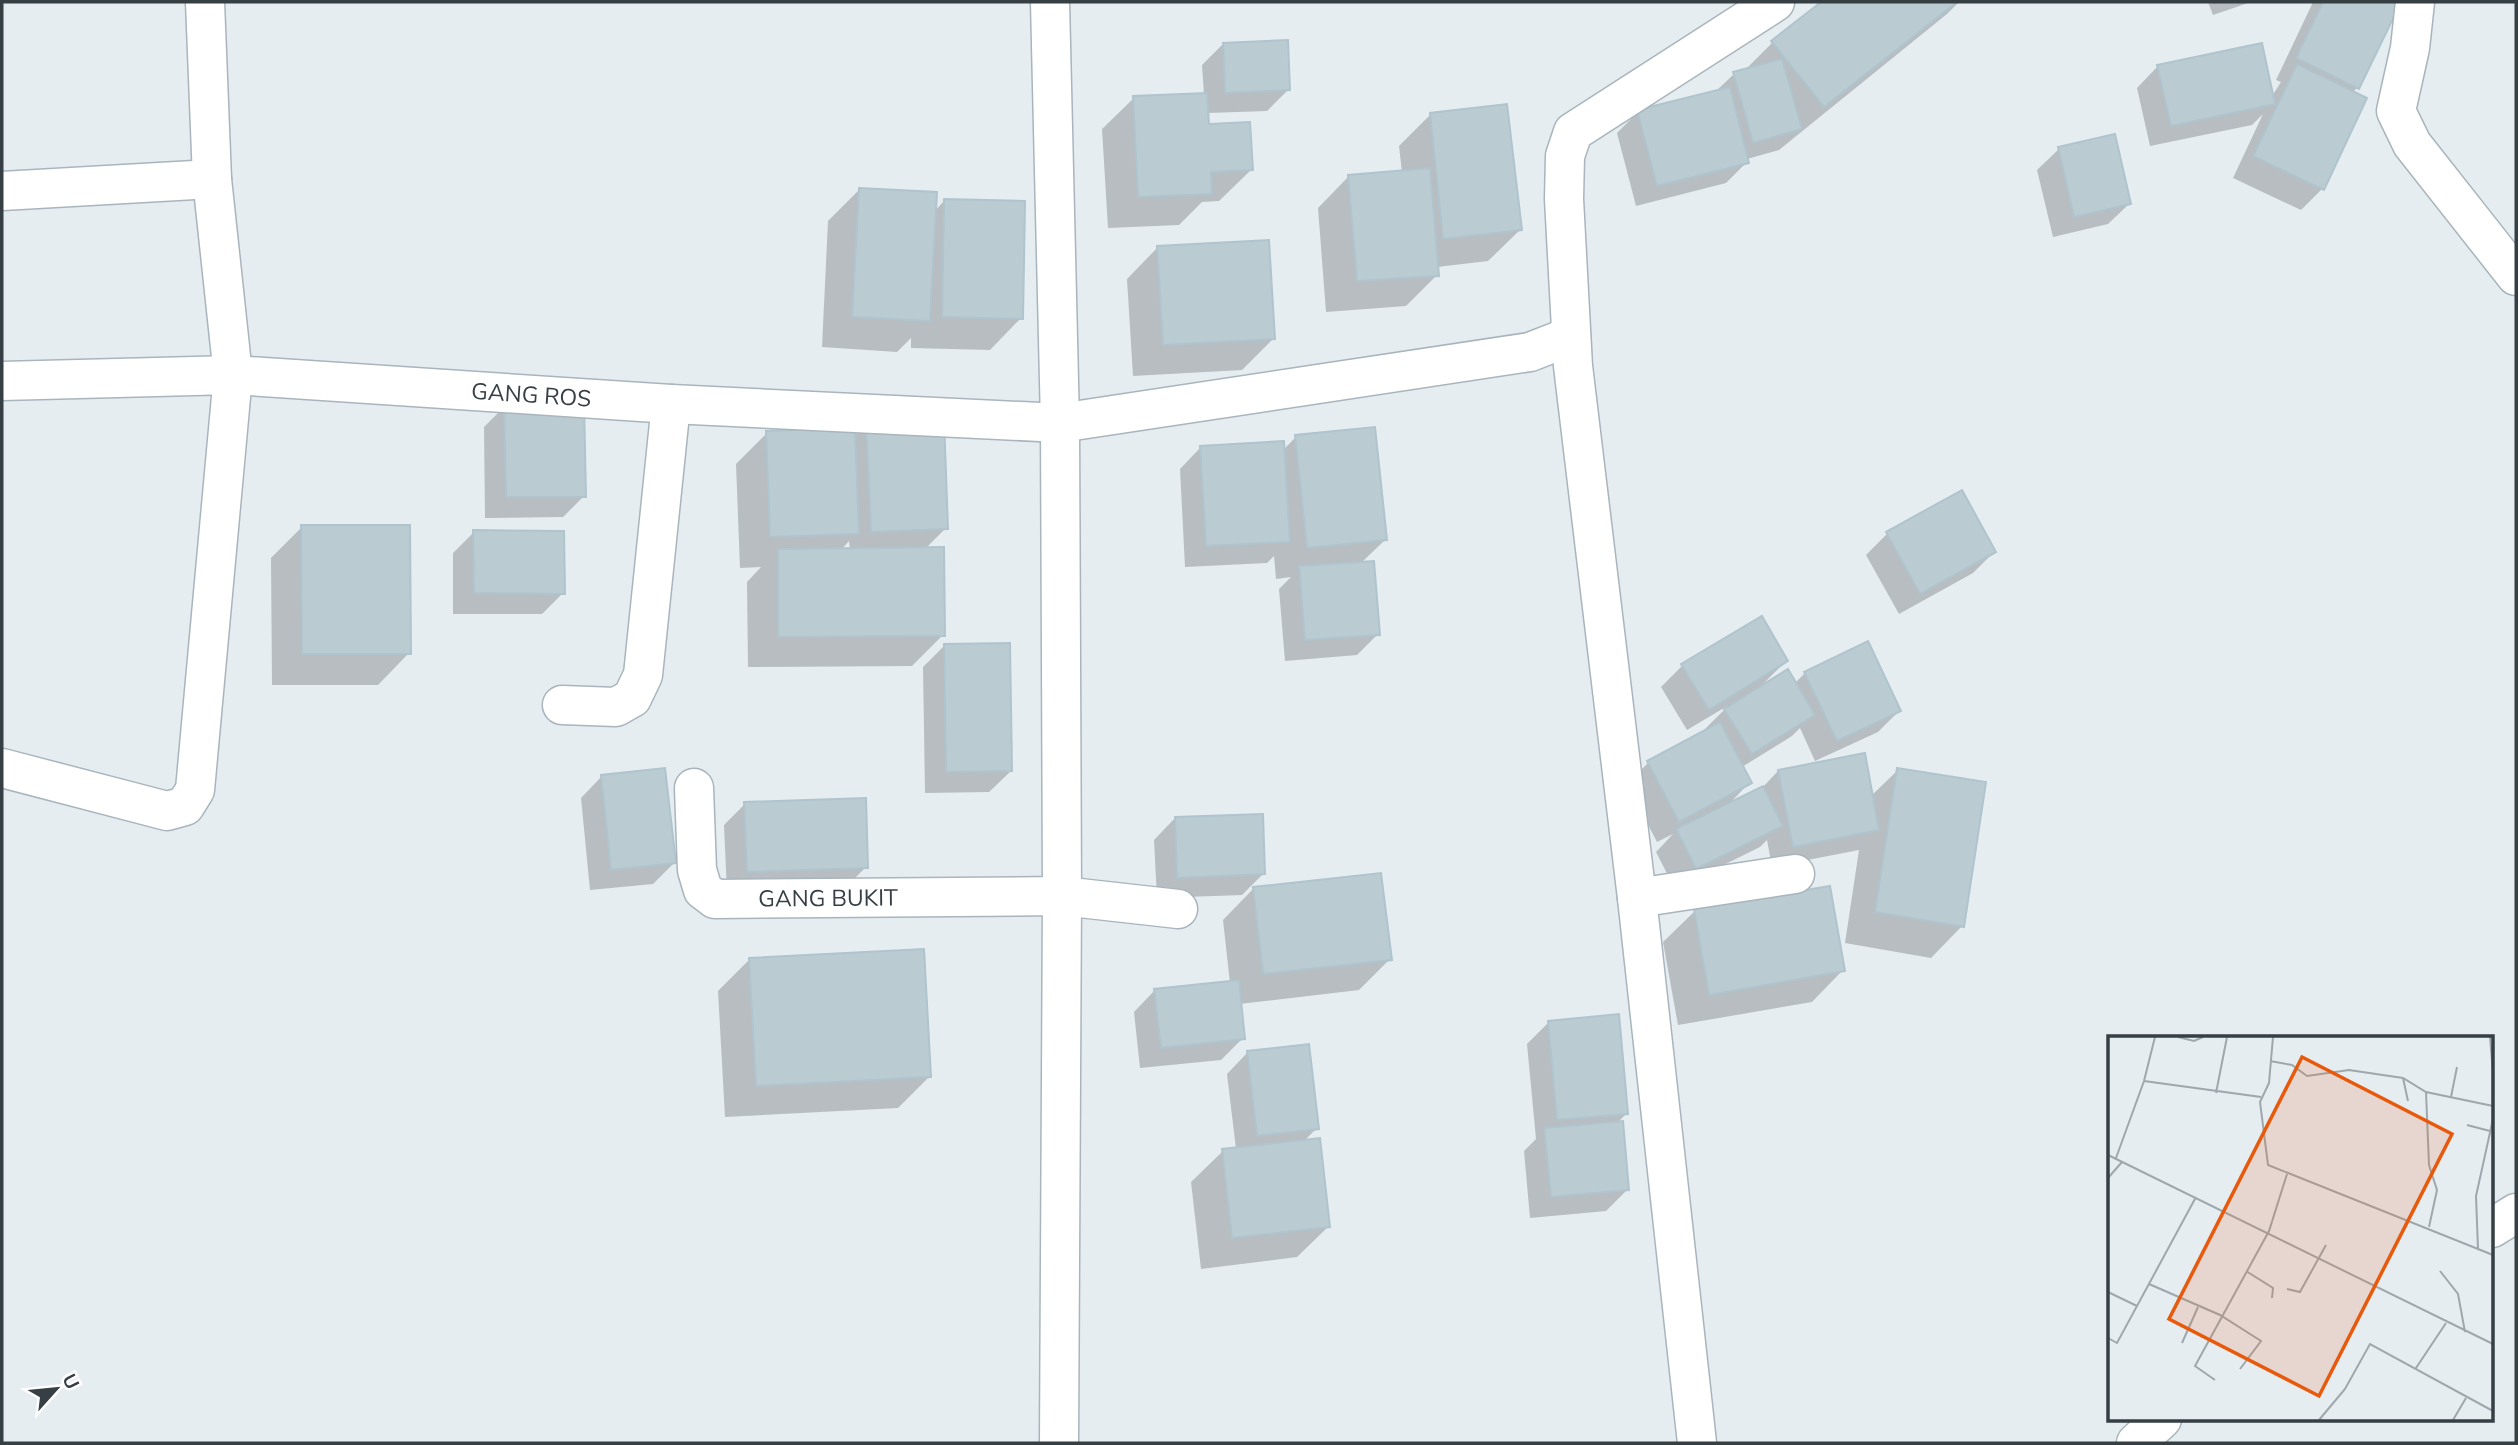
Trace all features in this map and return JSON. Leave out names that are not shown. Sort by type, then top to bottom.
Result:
[{"type":"street","points":[[2,768],[167,811],[185,806],[195,790],[233,375],[212,179],[205,2]]},
{"type":"street","points":[[1050,2],[1060,423],[1062,896],[1059,1443]]},
{"type":"street","points":[[1697,1443],[1571,335],[1564,199],[1565,156],[1573,132],[1774,2]]},
{"type":"street","points":[[2415,2],[2410,48],[2396,110],[2412,144],[2516,276]]},
{"type":"street","points":[[2,191],[212,179]]},
{"type":"street","name":"GANG ROS","points":[[2,381],[233,375],[671,404],[1060,423],[1530,352],[1571,335]]},
{"type":"street","points":[[562,705],[616,707],[632,698],[643,675],[671,404]]},
{"type":"street","name":"GANG BUKIT","points":[[694,788],[697,870],[703,890],[715,899],[1062,896],[1178,909]]},
{"type":"street","points":[[1637,898],[1795,874]]},
{"type":"street","points":[[2494,1227],[2516,1213]]},
{"type":"street","points":[[2136,1443],[2161,1420]]},
{"type":"building","points":[[1821,2],[1957,2],[1824,107],[1771,41]]},
{"type":"building","points":[[2323,2],[2401,2],[2359,89],[2296,58]]},
{"type":"building","points":[[1288,40],[1290,90],[1225,93],[1223,43]]},
{"type":"building","points":[[2262,43],[2275,104],[2171,126],[2157,65]]},
{"type":"building","points":[[1782,59],[1802,129],[1753,143],[1733,72]]},
{"type":"building","points":[[2297,64],[2367,98],[2324,190],[2253,156]]},
{"type":"building","points":[[1730,87],[1749,163],[1657,186],[1637,110]]},
{"type":"building","points":[[1207,93],[1209,124],[1250,122],[1253,170],[1211,172],[1212,194],[1138,197],[1133,96]]},
{"type":"building","points":[[1507,104],[1522,230],[1443,239],[1430,113]]},
{"type":"building","points":[[2115,134],[2131,204],[2074,217],[2058,147]]},
{"type":"building","points":[[1430,168],[1439,276],[1357,281],[1348,175]]},
{"type":"building","points":[[859,188],[937,192],[930,321],[852,317]]},
{"type":"building","points":[[944,199],[1025,201],[1023,319],[942,317]]},
{"type":"building","points":[[1269,240],[1275,339],[1163,345],[1157,246]]},
{"type":"building","points":[[504,404],[584,404],[586,497],[506,497]]},
{"type":"building","points":[[944,419],[948,529],[871,532],[866,421]]},
{"type":"building","points":[[1375,427],[1387,540],[1307,548],[1295,435]]},
{"type":"building","points":[[855,428],[859,534],[770,537],[766,431]]},
{"type":"building","points":[[1284,441],[1290,542],[1206,546],[1200,446]]},
{"type":"building","points":[[1962,490],[1996,552],[1920,594],[1886,532]]},
{"type":"building","points":[[301,525],[410,525],[411,654],[302,654]]},
{"type":"building","points":[[473,530],[564,531],[565,594],[474,593]]},
{"type":"building","points":[[944,547],[945,636],[778,637],[778,549]]},
{"type":"building","points":[[1374,561],[1380,635],[1305,640],[1299,566]]},
{"type":"building","points":[[1762,616],[1788,661],[1709,710],[1681,664]]},
{"type":"building","points":[[1868,641],[1901,711],[1837,741],[1804,672]]},
{"type":"building","points":[[1010,643],[1012,771],[946,772],[944,644]]},
{"type":"building","points":[[1788,669],[1815,715],[1752,754],[1724,709]]},
{"type":"building","points":[[1720,722],[1752,783],[1679,822],[1647,761]]},
{"type":"building","points":[[1865,753],[1879,830],[1793,847],[1778,770]]},
{"type":"building","points":[[665,768],[676,863],[611,870],[601,775]]},
{"type":"building","points":[[1897,768],[1986,782],[1964,927],[1875,912]]},
{"type":"building","points":[[1763,786],[1783,826],[1696,869],[1676,829]]},
{"type":"building","points":[[866,798],[868,868],[747,872],[744,802]]},
{"type":"building","points":[[1263,814],[1265,874],[1177,878],[1175,817]]},
{"type":"building","points":[[1381,873],[1392,960],[1263,974],[1253,887]]},
{"type":"building","points":[[1830,886],[1845,971],[1709,995],[1694,909]]},
{"type":"building","points":[[924,949],[931,1077],[756,1086],[749,958]]},
{"type":"building","points":[[1239,980],[1245,1039],[1161,1048],[1154,989]]},
{"type":"building","points":[[1619,1014],[1628,1114],[1557,1120],[1548,1021]]},
{"type":"building","points":[[1309,1044],[1319,1129],[1257,1136],[1247,1051]]},
{"type":"building","points":[[1623,1121],[1629,1190],[1551,1197],[1544,1128]]},
{"type":"building","points":[[1320,1138],[1330,1227],[1232,1238],[1222,1149]]}]
